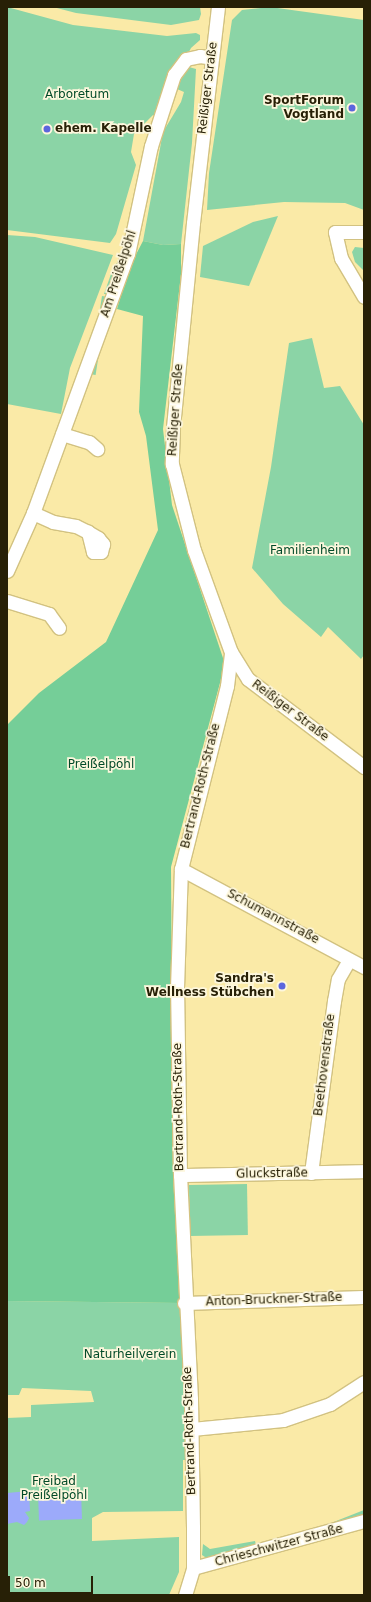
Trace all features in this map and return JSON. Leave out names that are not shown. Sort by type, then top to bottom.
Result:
[{"type":"street","name":"Reißiger Straße","points":[[218,7],[174,411],[172,464],[184,518],[231,652],[248,679],[364,767]]},
{"type":"street","name":"Am Preißelpöhl","points":[[7,571],[33,513],[128,254],[151,146],[174,75],[186,59],[200,56],[212,58]]},
{"type":"street","points":[[364,232],[335,232],[341,258],[364,297]]},
{"type":"street","points":[[62,434],[89,442],[96,449]]},
{"type":"street","points":[[33,513],[88,532]]},
{"type":"street","points":[[7,601],[49,614],[59,628]]},
{"type":"street","name":"Bertrand-Roth-Straße","points":[[185,1595],[193,1568],[192,1429],[184,1303],[180,1175],[177,988],[181,869],[226,686],[231,652]]},
{"type":"street","name":"Schumannstraße","points":[[181,869],[364,967]]},
{"type":"street","name":"Beethovenstraße","points":[[310,1173],[338,979],[349,960]]},
{"type":"street","name":"Gluckstraße","points":[[180,1175],[364,1171]]},
{"type":"street","name":"Anton-Bruckner-Straße","points":[[184,1303],[364,1297]]},
{"type":"street","points":[[192,1429],[283,1420],[330,1404],[364,1382]]},
{"type":"street","name":"Chrieschwitzer Straße","points":[[193,1568],[364,1521]]},
{"type":"green space","name":"Arboretum","points":[[7,7],[73,25],[167,36],[196,33],[200,35],[200,40],[191,48],[156,115],[153,115],[134,134],[131,152],[136,165],[116,234],[110,243],[7,230]]},
{"type":"green space","points":[[53,7],[200,7],[201,14],[199,20],[171,25],[76,13]]},
{"type":"green space","points":[[270,7],[364,20],[364,210],[345,203],[284,202],[207,210],[209,173],[232,20],[242,10]]},
{"type":"green space","points":[[189,67],[196,69],[192,143],[181,244],[163,245],[143,241],[163,132],[181,102],[184,92],[177,89],[180,78]]},
{"type":"green space","points":[[278,216],[249,286],[200,277],[203,246],[253,222]]},
{"type":"green space","points":[[7,235],[35,237],[113,255],[70,368],[61,414],[7,404]]},
{"type":"green space","name":"Preißelpöhl","points":[[143,241],[163,245],[181,244],[181,274],[163,429],[172,505],[225,664],[171,867],[173,1173],[181,1303],[7,1301],[7,725],[39,693],[106,642],[158,530],[146,436],[139,412],[143,316],[117,309],[129,268]]},
{"type":"green space","points":[[355,247],[364,248],[364,271],[355,262],[352,252]]},
{"type":"green space","points":[[120,257],[109,294],[104,294],[111,274]]},
{"type":"green space","points":[[102,296],[108,297],[96,375],[90,374]]},
{"type":"green space","name":"Familienheim","points":[[312,338],[324,388],[340,386],[364,425],[364,655],[361,659],[328,627],[321,637],[283,604],[252,568],[271,467],[289,343]]},
{"type":"green space","points":[[247,1184],[248,1235],[190,1236],[189,1185]]},
{"type":"green space","points":[[7,1301],[181,1303],[188,1460],[183,1460],[183,1511],[103,1512],[92,1518],[92,1541],[179,1537],[179,1572],[169,1595],[7,1595],[7,1418],[31,1417],[31,1405],[94,1402],[91,1391],[22,1388],[19,1395],[7,1395]]},
{"type":"green space","points":[[364,1510],[364,1514],[354,1519],[326,1525]]},
{"type":"green space","points":[[255,1541],[256,1545],[208,1559],[202,1555],[203,1544],[210,1549]]},
{"type":"water","points":[[29,1491],[30,1511],[25,1512],[29,1518],[27,1522],[24,1525],[17,1522],[7,1524],[7,1493]]},
{"type":"water","points":[[81,1491],[82,1519],[39,1520],[38,1493]]},
{"type":"place","name":"SportForum Vogtland","points":[[352,108]]},
{"type":"place","name":"ehem. Kapelle","points":[[47,129]]},
{"type":"place","name":"Sandra's Wellness Stübchen","points":[[282,986]]},
{"type":"park label","name":"Naturheilverein","points":[[130,1355]]},
{"type":"park label","name":"Freibad Preißelpöhl","points":[[54,1489]]}]
